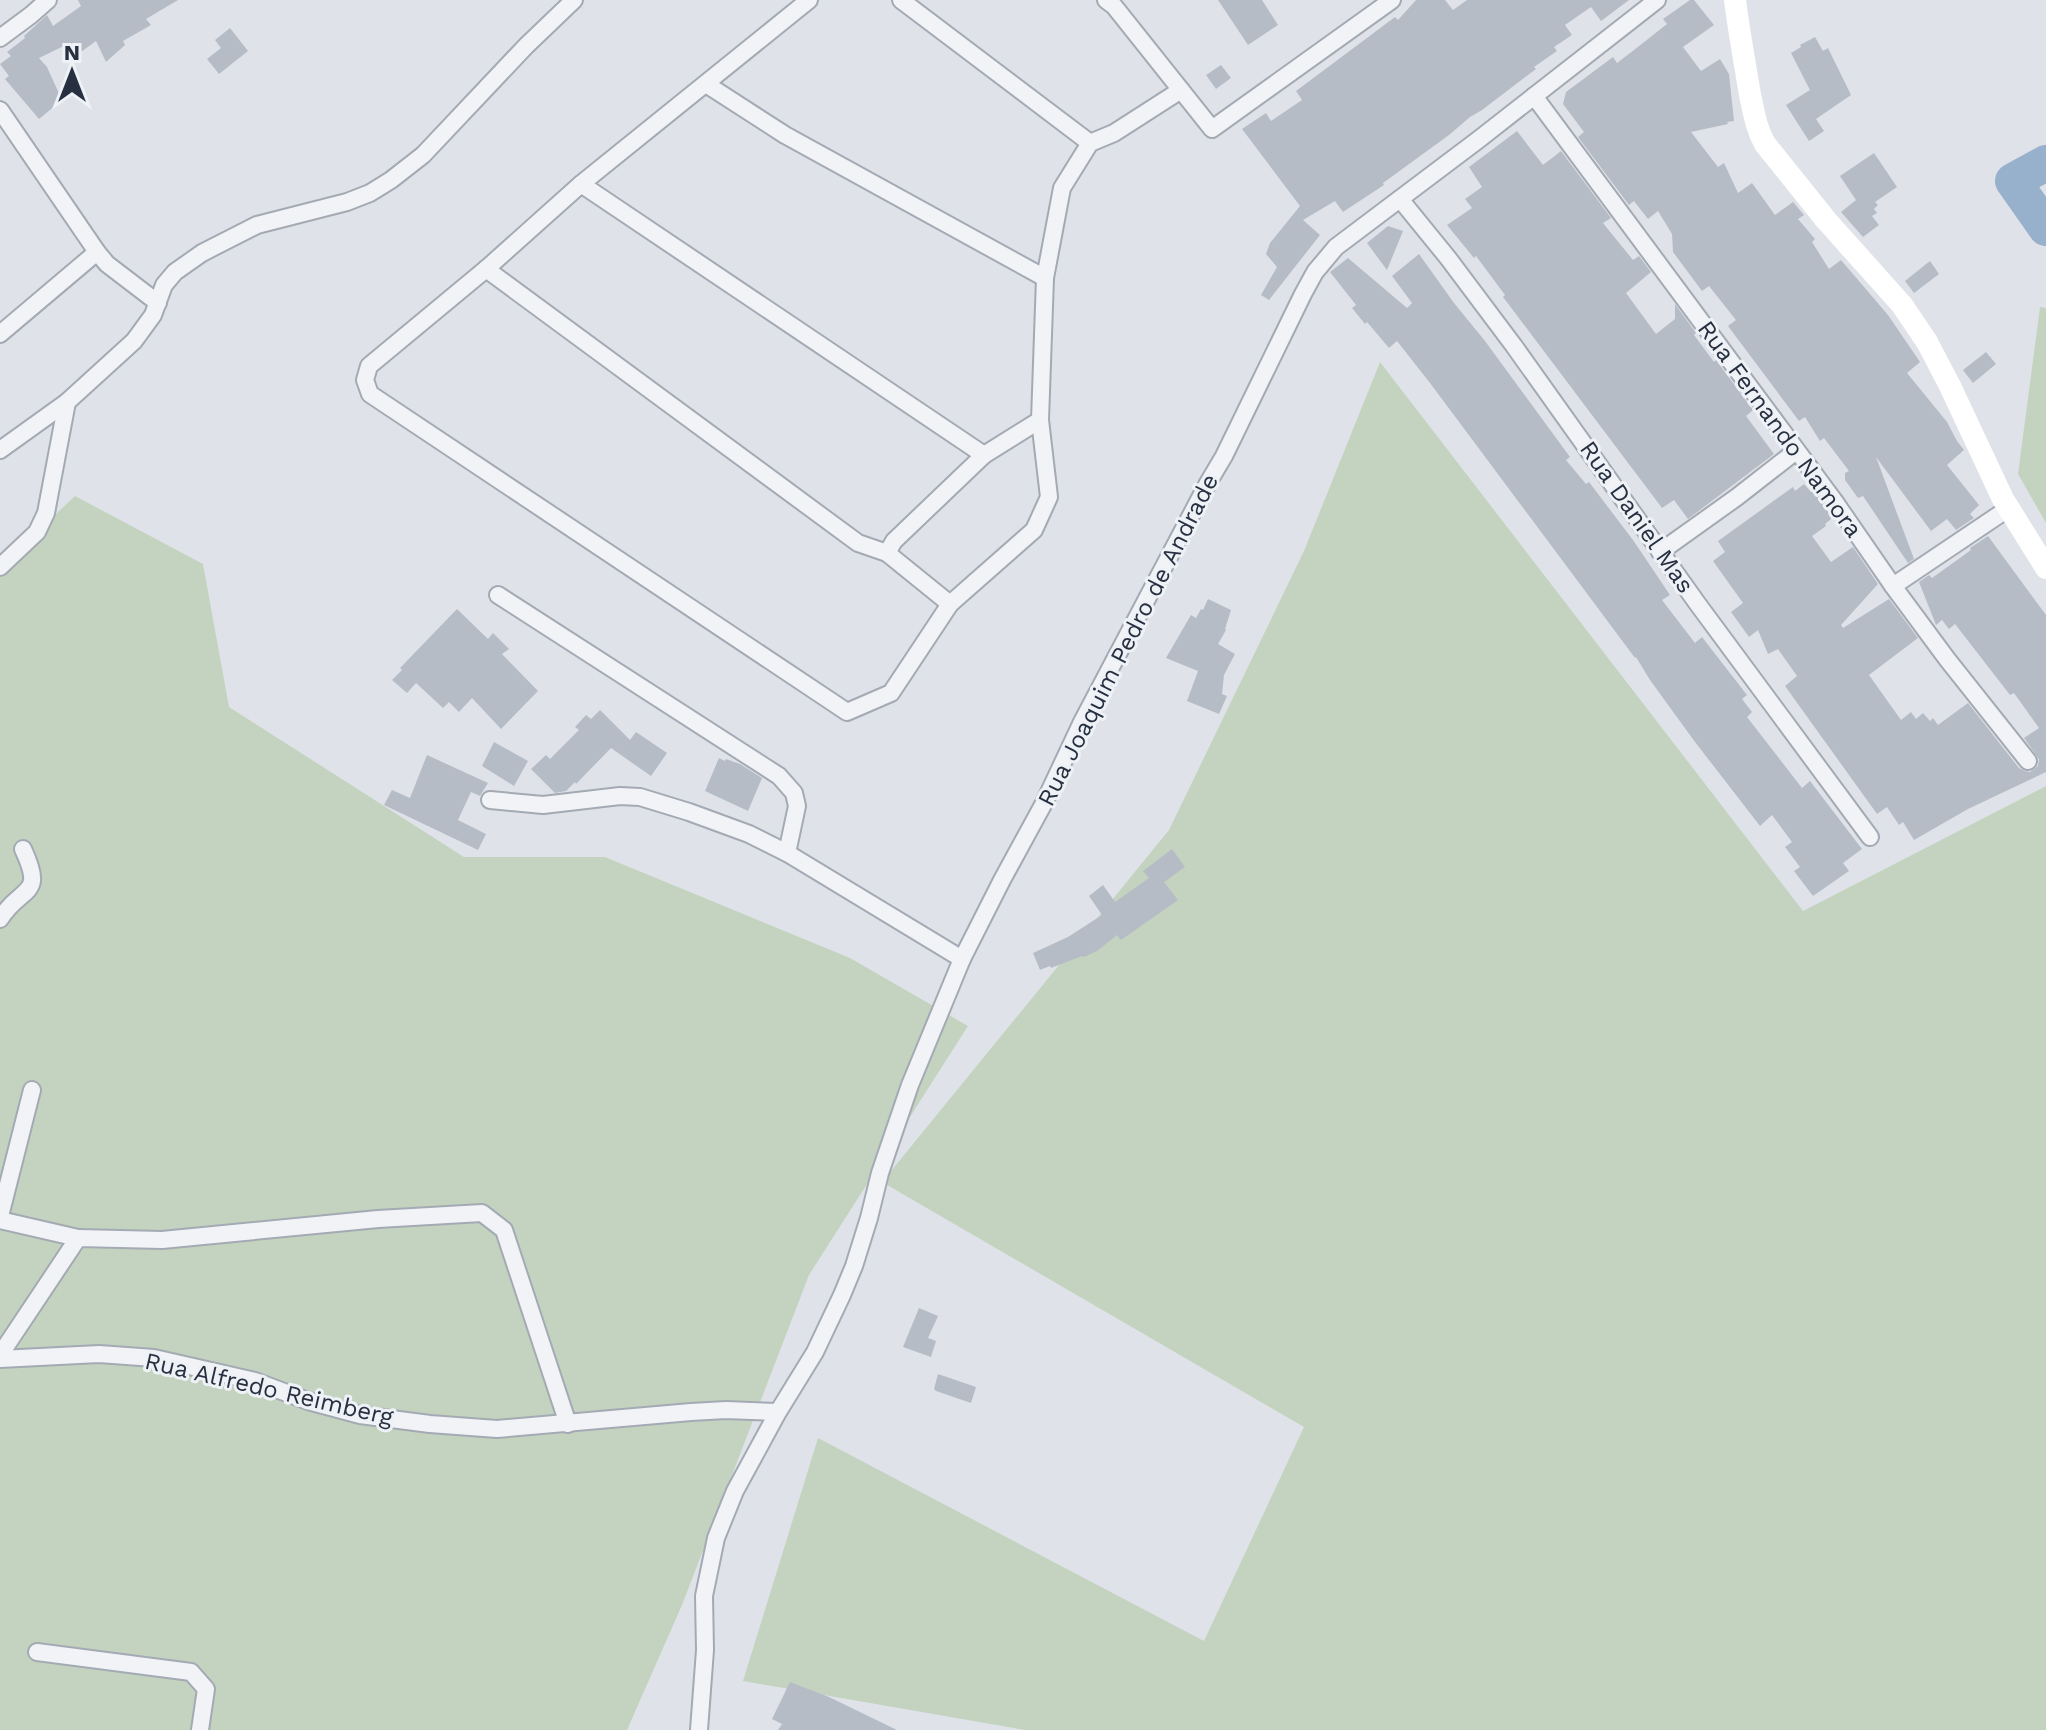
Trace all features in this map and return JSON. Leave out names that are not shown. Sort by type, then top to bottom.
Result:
[{"type":"main road","points":[[1735,0],[1744,63],[1759,133],[1765,144],[1826,220],[1902,305],[1927,342],[1997,489],[2046,568]]},
{"type":"street","points":[[0,38],[48,0]]},
{"type":"street","points":[[0,450],[67,402],[134,341],[153,315],[164,285],[175,272],[202,253],[257,225],[347,202],[391,180],[423,155],[574,0]]},
{"type":"street","points":[[809,0],[581,184],[486,269],[369,366],[365,380],[370,394],[847,712],[891,693],[950,604],[1034,530],[1049,497],[1040,420],[1045,278],[1062,188],[1090,143],[1114,133],[1181,90]]},
{"type":"street","points":[[901,0],[1090,143]]},
{"type":"street","points":[[1106,0],[1212,129],[1392,0]]},
{"type":"street","name":"Rua Joaquim Pedro de Andrade","points":[[699,1730],[705,1650],[704,1596],[716,1538],[735,1491],[815,1352],[842,1295],[854,1266],[880,1173],[910,1085],[962,959],[1044,803],[1082,722],[1224,456],[1315,272],[1336,247],[1657,0]]},
{"type":"street","points":[[706,84],[785,135],[1045,278]]},
{"type":"street","name":"Rua Fernando Namora","points":[[1534,96],[1736,367],[1947,659],[2028,761]]},
{"type":"street","points":[[0,110],[97,252],[107,264],[158,303]]},
{"type":"street","points":[[581,184],[984,455]]},
{"type":"street","name":"Rua Daniel Mas","points":[[1400,199],[1514,346],[1660,552],[1870,837]]},
{"type":"street","points":[[0,334],[97,252]]},
{"type":"street","points":[[486,269],[858,543],[887,553],[950,604]]},
{"type":"street","points":[[0,567],[37,532],[46,513],[67,402]]},
{"type":"street","points":[[887,553],[894,541],[984,455],[1040,420]]},
{"type":"street","points":[[1660,552],[1796,451]]},
{"type":"street","points":[[1893,586],[2009,508]]},
{"type":"street","points":[[498,595],[779,776],[794,793],[797,806],[787,853]]},
{"type":"street","points":[[490,800],[543,805],[620,796],[640,797],[689,812],[749,834],[787,853],[962,959]]},
{"type":"street","points":[[0,919],[6,909],[29,889],[33,878],[33,869],[23,849]]},
{"type":"street","points":[[32,1090],[0,1218],[78,1238],[162,1240],[378,1219],[482,1213],[504,1230],[568,1424]]},
{"type":"street","points":[[0,1357],[78,1238]]},
{"type":"street","name":"Rua Alfredo Reimberg","points":[[0,1357],[99,1354],[154,1358],[255,1381],[308,1401],[360,1415],[497,1429],[691,1412],[778,1412]]},
{"type":"street","points":[[37,1652],[191,1672],[206,1689],[200,1730]]},
{"type":"green space","points":[[2040,307],[2046,308],[2046,523],[2018,474]]},
{"type":"green space","points":[[1380,362],[1803,911],[2046,786],[2046,1730],[1025,1730],[743,1681],[818,1438],[1204,1641],[1304,1427],[882,1182],[1169,830],[1304,551]]},
{"type":"green space","points":[[75,496],[203,564],[229,707],[464,857],[605,857],[850,958],[968,1026],[809,1275],[682,1605],[627,1730],[0,1730],[0,567]]},
{"type":"building","points":[[78,0],[178,0],[146,19],[151,25],[123,41],[125,45],[106,62],[96,41],[78,54],[70,43],[39,58],[47,67],[62,100],[39,119],[5,79],[9,76],[0,64],[11,56],[7,52],[47,15],[53,26],[81,6]]},
{"type":"building","points":[[1218,0],[1262,0],[1278,25],[1248,45]]},
{"type":"building","points":[[1416,0],[1445,0],[1453,10],[1467,0],[1629,0],[1601,21],[1591,7],[1565,25],[1572,35],[1554,47],[1557,51],[1384,185],[1343,212],[1335,201],[1303,220],[1320,235],[1269,300],[1261,295],[1277,267],[1266,254],[1270,243],[1300,206],[1242,129],[1266,113],[1271,121],[1302,100],[1296,91],[1395,17],[1398,20]]},
{"type":"building","points":[[1694,0],[1714,25],[1683,47],[1701,71],[1720,59],[1729,74],[1734,121],[1691,132],[1718,167],[1724,163],[1738,193],[1752,183],[1775,215],[1793,202],[1804,215],[1798,219],[1815,239],[1812,242],[1829,269],[1841,260],[1888,315],[1920,362],[1907,373],[1947,422],[1964,450],[1947,465],[1979,505],[1970,514],[1974,518],[1956,530],[1947,519],[1931,531],[1876,457],[1914,559],[1908,563],[1863,496],[1858,498],[1845,480],[1845,473],[1849,471],[1824,438],[1820,441],[1805,417],[1799,421],[1728,326],[1736,320],[1709,286],[1702,291],[1673,252],[1672,234],[1658,211],[1648,219],[1634,201],[1629,205],[1578,137],[1584,132],[1563,104],[1566,92],[1613,57],[1617,63],[1667,24],[1663,19]]},
{"type":"building","points":[[230,28],[248,51],[219,74],[207,59],[221,48],[215,40]]},
{"type":"building","points":[[1815,37],[1823,51],[1828,48],[1851,95],[1816,119],[1824,131],[1809,141],[1786,105],[1810,90],[1791,53]]},
{"type":"building","points":[[1221,65],[1231,78],[1216,89],[1206,75]]},
{"type":"building","points":[[1517,131],[1543,165],[1561,151],[1611,218],[1603,223],[1633,260],[1639,256],[1651,272],[1626,293],[1656,334],[1675,319],[1675,304],[1696,333],[1694,335],[1753,410],[1746,416],[1774,454],[1688,519],[1674,500],[1662,508],[1503,297],[1505,295],[1476,256],[1474,258],[1447,225],[1472,208],[1465,199],[1482,187],[1469,167]]},
{"type":"building","points":[[1874,153],[1897,187],[1875,202],[1878,205],[1874,209],[1877,213],[1872,216],[1879,225],[1863,237],[1841,212],[1856,200],[1840,176]]},
{"type":"building","points":[[1388,226],[1403,231],[1387,270],[1367,243]]},
{"type":"building","points":[[1419,254],[1570,457],[1566,460],[1586,484],[1589,482],[1633,540],[1670,595],[1662,600],[1695,643],[1702,637],[1747,695],[1742,699],[1752,712],[1747,717],[1802,788],[1810,781],[1862,849],[1843,863],[1849,871],[1813,896],[1794,871],[1800,867],[1785,847],[1792,842],[1772,815],[1760,826],[1430,383],[1397,341],[1389,348],[1367,322],[1365,324],[1352,308],[1356,305],[1330,272],[1348,258],[1407,308],[1412,303],[1392,276]]},
{"type":"building","points":[[1930,261],[1939,274],[1914,293],[1905,281]]},
{"type":"building","points":[[1986,352],[1996,364],[1973,383],[1963,370]]},
{"type":"building","points":[[1804,484],[1814,492],[1831,516],[1826,526],[1812,536],[1831,562],[1853,547],[1878,584],[1841,625],[1843,628],[1889,599],[1918,638],[1869,675],[1901,720],[1911,712],[1916,719],[1923,713],[1938,725],[1968,703],[2019,768],[2030,772],[2038,766],[2039,759],[2024,738],[2039,728],[2014,693],[2010,695],[1955,624],[1949,629],[1942,620],[1936,625],[1919,582],[1929,575],[1932,578],[1988,536],[2046,615],[2046,772],[1968,809],[1914,840],[1903,822],[1899,825],[1887,807],[1877,814],[1785,686],[1797,676],[1778,649],[1768,654],[1758,630],[1749,637],[1731,612],[1743,603],[1713,561],[1725,552],[1718,541],[1793,487],[1795,491]]},
{"type":"building","points":[[1208,599],[1231,610],[1226,630],[1218,644],[1235,654],[1224,675],[1222,694],[1227,696],[1219,714],[1187,701],[1198,671],[1166,658],[1191,615],[1196,618]]},
{"type":"building","points":[[457,609],[488,639],[493,633],[509,649],[502,654],[538,691],[501,729],[472,698],[459,712],[449,702],[443,708],[416,683],[407,693],[392,680]]},
{"type":"building","points":[[600,710],[630,740],[636,732],[667,753],[651,776],[611,748],[576,784],[566,791],[555,793],[531,769],[546,755],[550,759],[579,730],[575,727],[586,715],[591,719]]},
{"type":"building","points":[[494,742],[528,761],[514,786],[482,766]]},
{"type":"building","points":[[427,755],[488,783],[480,796],[471,792],[458,820],[486,834],[478,850],[384,805],[392,790],[410,798]]},
{"type":"building","points":[[719,758],[740,764],[762,778],[748,811],[705,791]]},
{"type":"building","points":[[1172,849],[1185,867],[1164,882],[1178,900],[1121,940],[1117,935],[1084,957],[1040,970],[1033,953],[1068,937],[1102,915],[1089,896],[1103,885],[1115,902],[1149,878],[1143,871]]},
{"type":"building","points":[[919,1308],[938,1316],[928,1338],[936,1341],[931,1357],[903,1347]]},
{"type":"building","points":[[938,1374],[976,1387],[971,1403],[936,1391]]},
{"type":"building","points":[[790,1682],[897,1730],[778,1730],[782,1724],[772,1719]]},
{"type":"waterway","points":[[2046,163],[2013,181],[2046,228]]}]
